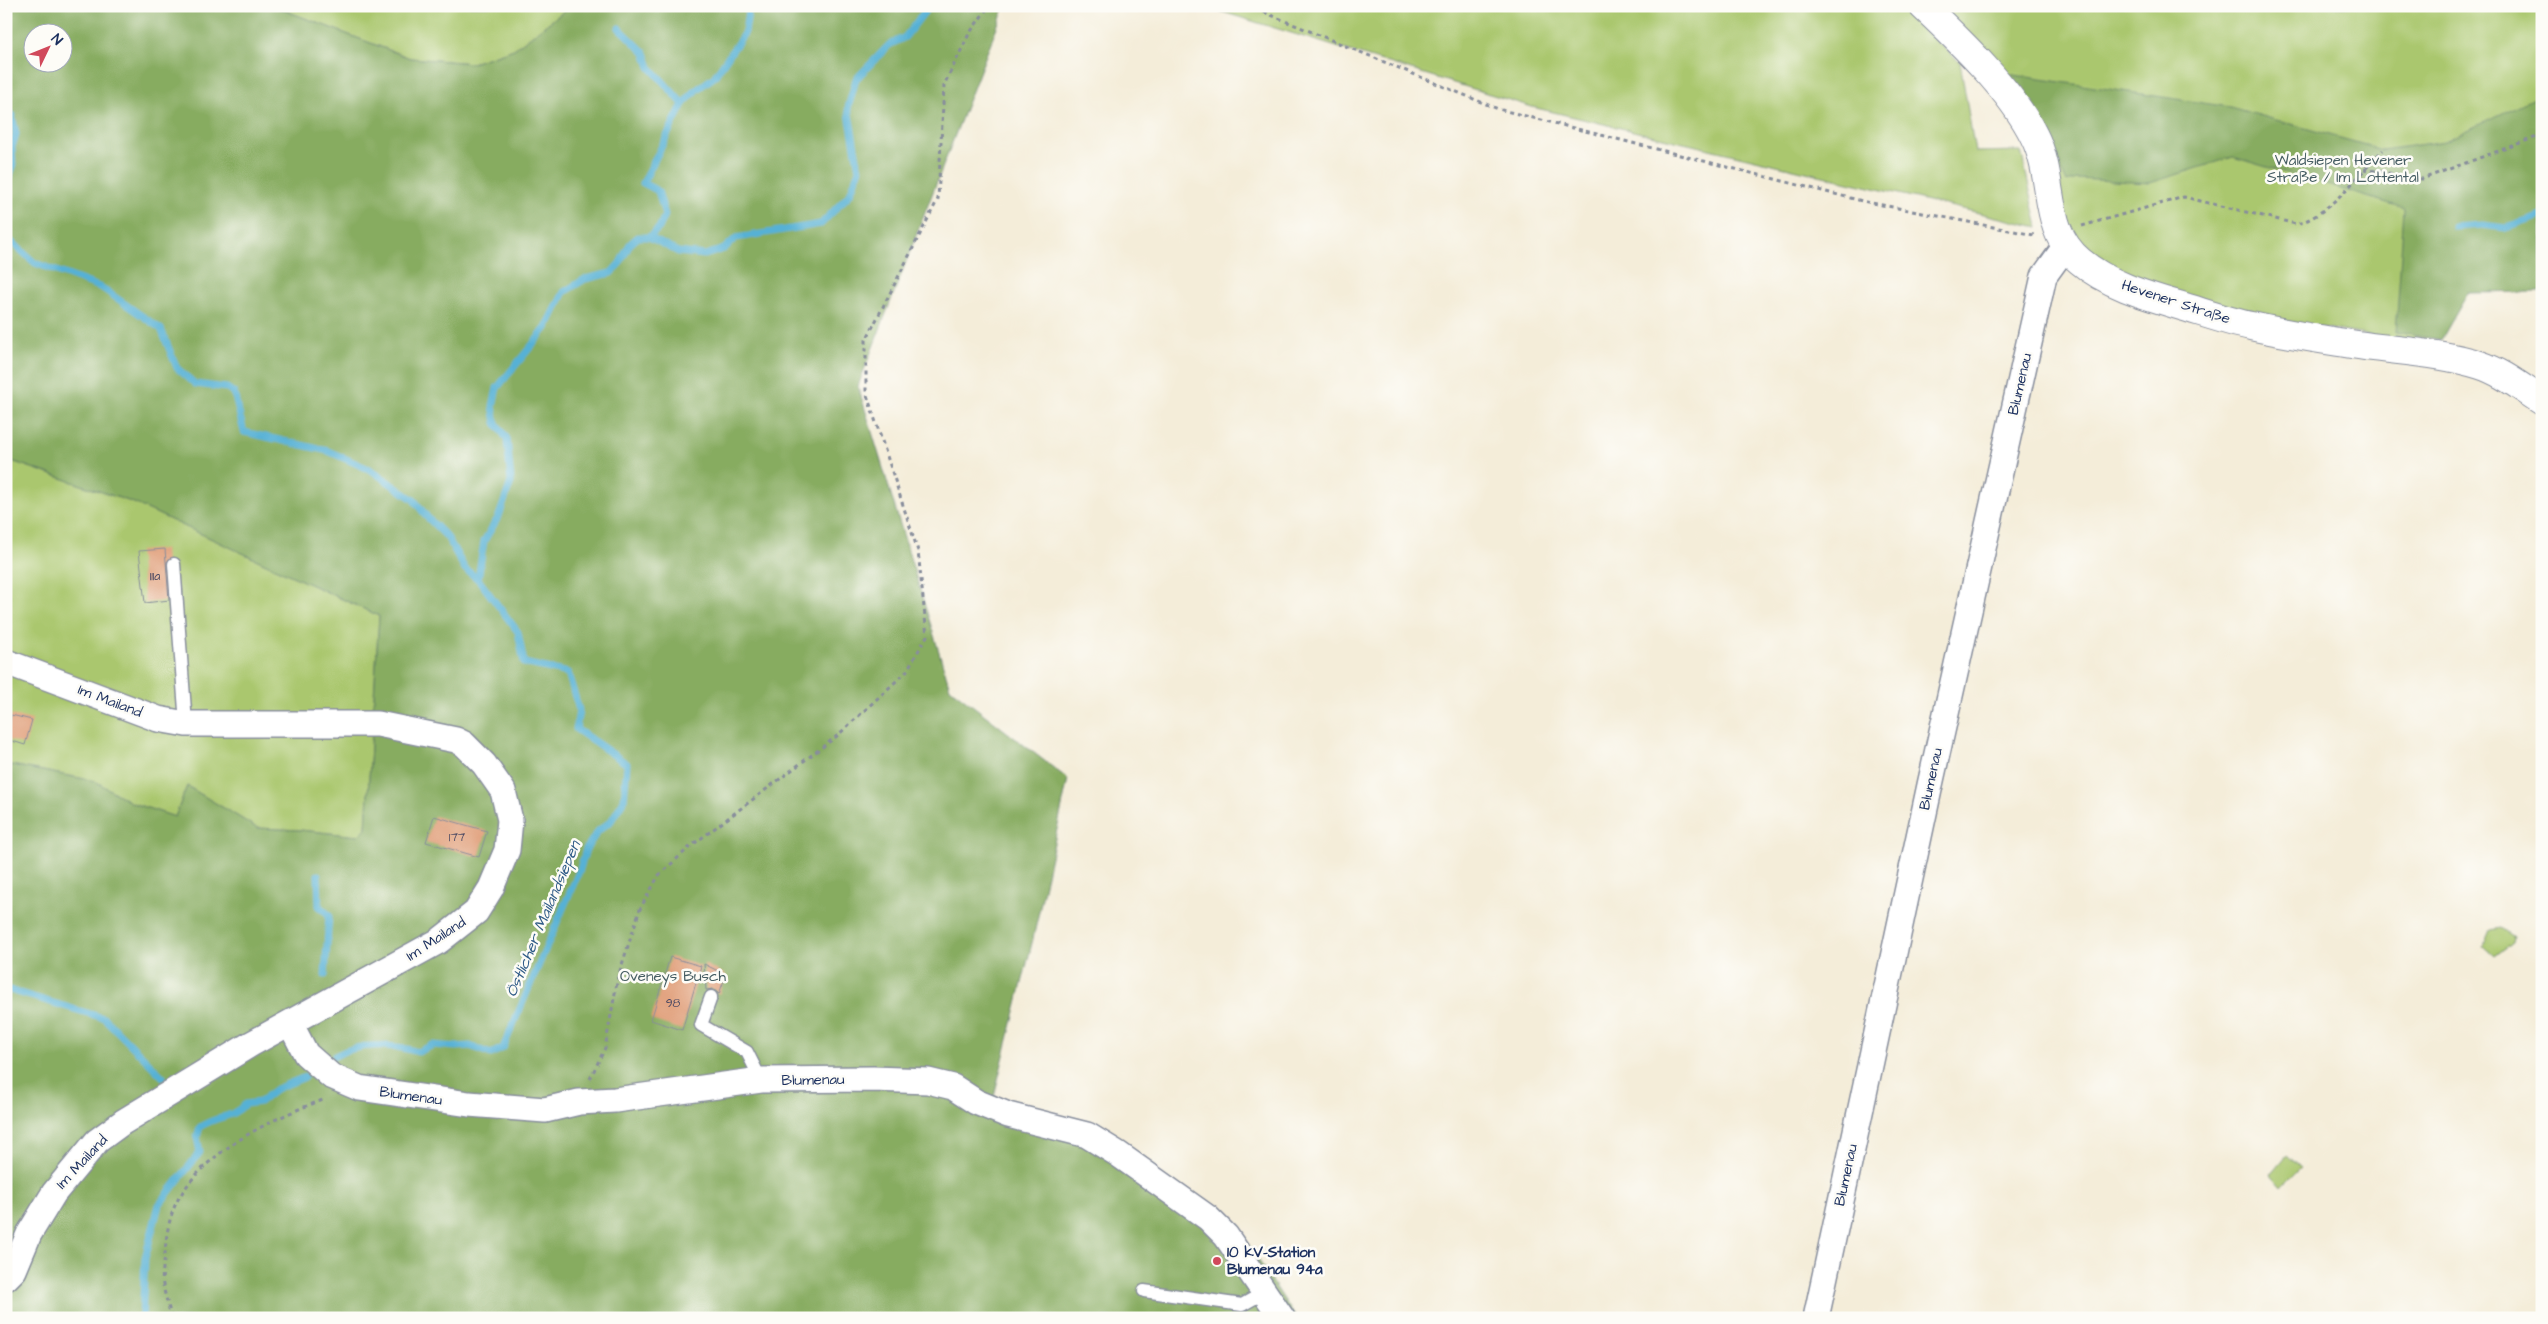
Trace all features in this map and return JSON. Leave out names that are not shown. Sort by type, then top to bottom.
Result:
[{"type":"street","points":[[1932,9],[2024,117],[2045,163],[2061,239]]},
{"type":"street","name":"Hevener Straße","points":[[2061,239],[2080,262],[2101,275],[2138,293],[2250,326],[2348,344],[2418,351],[2480,365],[2508,378],[2542,401]]},
{"type":"street","name":"Blumenau","points":[[1816,1318],[1928,794],[2044,276],[2061,239]]},
{"type":"street","name":"Im Mailand","points":[[6,662],[158,719],[186,724],[378,724],[446,738],[464,744],[484,764],[503,791],[510,820],[507,850],[491,888],[476,912],[439,940],[178,1087],[97,1141],[54,1193],[29,1234],[14,1270],[6,1278]]},
{"type":"street","name":"Blumenau","points":[[290,1023],[306,1054],[330,1076],[359,1088],[469,1104],[545,1110],[579,1102],[616,1100],[761,1080],[873,1079],[928,1081],[953,1087],[976,1102],[1008,1115],[1087,1135],[1208,1218],[1226,1236],[1282,1318]]},
{"type":"lane","points":[[174,564],[186,724]]},
{"type":"lane","points":[[711,997],[702,1025],[747,1052],[761,1080]]},
{"type":"lane","points":[[1144,1291],[1242,1305],[1264,1292]]},
{"type":"path","points":[[579,1102],[605,1048],[618,977],[640,909],[659,875],[706,834],[844,729],[906,672],[927,636],[918,551],[866,392],[866,340],[938,200],[944,85],[969,34],[989,6]]},
{"type":"path","points":[[1250,6],[1498,109],[1862,201],[2032,235],[2061,239],[2079,227],[2184,197],[2296,224],[2322,212],[2383,150]]},
{"type":"path","points":[[2364,169],[2422,179],[2542,135]]},
{"type":"path","points":[[171,1318],[162,1283],[166,1232],[181,1194],[199,1172],[231,1146],[266,1125],[303,1107],[359,1088]]},
{"type":"green space","name":"Oveneys Busch","points":[[6,6],[273,6],[410,58],[472,63],[514,49],[571,6],[1005,6],[858,386],[950,688],[1068,779],[1033,939],[994,1096],[1087,1135],[1239,1230],[1296,1318],[6,1318],[6,764],[95,781],[132,803],[175,817],[187,786],[257,828],[358,836],[366,828],[379,616],[134,503],[6,459]]},
{"type":"green space","points":[[273,6],[571,6],[514,49],[472,63],[410,58]]},
{"type":"green space","points":[[1203,6],[1897,6],[1960,62],[1975,152],[2021,151],[2038,227],[1532,107]]},
{"type":"green space","name":"Waldsiepen Hevener Straße / Im Lottental","points":[[1949,6],[2542,6],[2542,257],[2457,287],[2424,345],[2215,309],[2101,263],[2078,246],[2066,223],[2059,184],[1948,12]]},
{"type":"green space","points":[[2000,73],[2230,107],[2383,150],[2445,141],[2542,94],[2542,292],[2468,293],[2441,340],[2396,332],[2404,208],[2233,157],[2150,183],[2077,179],[2067,182]]},
{"type":"green space","points":[[6,459],[134,503],[379,616],[366,828],[358,836],[257,828],[187,786],[175,817],[132,803],[95,781],[6,764]]},
{"type":"green space","points":[[2501,928],[2513,937],[2512,942],[2494,956],[2484,947],[2491,930]]},
{"type":"green space","points":[[2287,1155],[2301,1168],[2282,1187],[2271,1174]]},
{"type":"building","points":[[165,549],[169,600],[145,603],[139,551]]},
{"type":"building","points":[[11,715],[32,720],[25,745],[6,739]]},
{"type":"building","points":[[434,816],[487,831],[479,857],[426,842]]},
{"type":"building","points":[[670,957],[701,966],[682,1030],[651,1020]]},
{"type":"building","points":[[704,964],[726,975],[719,994],[713,989],[706,990]]},
{"type":"waterway","points":[[649,237],[659,228],[665,215],[658,191],[643,183],[683,104],[696,90],[714,77],[745,32],[749,6]]},
{"type":"waterway","points":[[478,579],[484,541],[499,516],[511,482],[507,439],[496,423],[493,406],[497,388],[546,328],[564,292],[585,279],[611,273],[620,263],[630,244],[638,237],[649,237],[678,252],[705,255],[724,249],[736,238],[821,224],[850,194],[859,170],[848,108],[856,79],[889,45],[905,37],[929,6]]},
{"type":"waterway","points":[[619,28],[645,53],[650,67],[683,104]]},
{"type":"waterway","name":"Östlicher Mailandsiepen","points":[[6,110],[12,115],[16,134],[12,147],[13,167],[6,184]]},
{"type":"waterway","points":[[2455,227],[2482,225],[2506,228],[2542,216]]},
{"type":"waterway","name":"Östlicher Mailandsiepen","points":[[6,237],[35,263],[102,288],[161,329],[177,368],[195,384],[227,388],[234,393],[244,432],[328,451],[371,470],[414,500],[427,517],[447,537],[465,569],[478,579],[518,632],[524,663],[568,673],[579,710],[576,729],[627,764],[624,800],[611,821],[598,831],[586,849],[580,869],[503,1048],[491,1054],[470,1046],[433,1045],[418,1052],[398,1047],[365,1046],[344,1051],[335,1056]]},
{"type":"waterway","points":[[318,875],[319,906],[329,915],[325,975]]},
{"type":"waterway","points":[[6,989],[104,1018],[163,1077]]},
{"type":"waterway","name":"Östlicher Mailandsiepen","points":[[142,1318],[145,1258],[159,1205],[200,1152],[197,1137],[200,1127],[235,1112],[245,1104],[260,1102],[276,1089],[305,1077]]},
{"type":"place","name":"10 kV-Station Blumenau 94a","points":[[1217,1261]]}]
